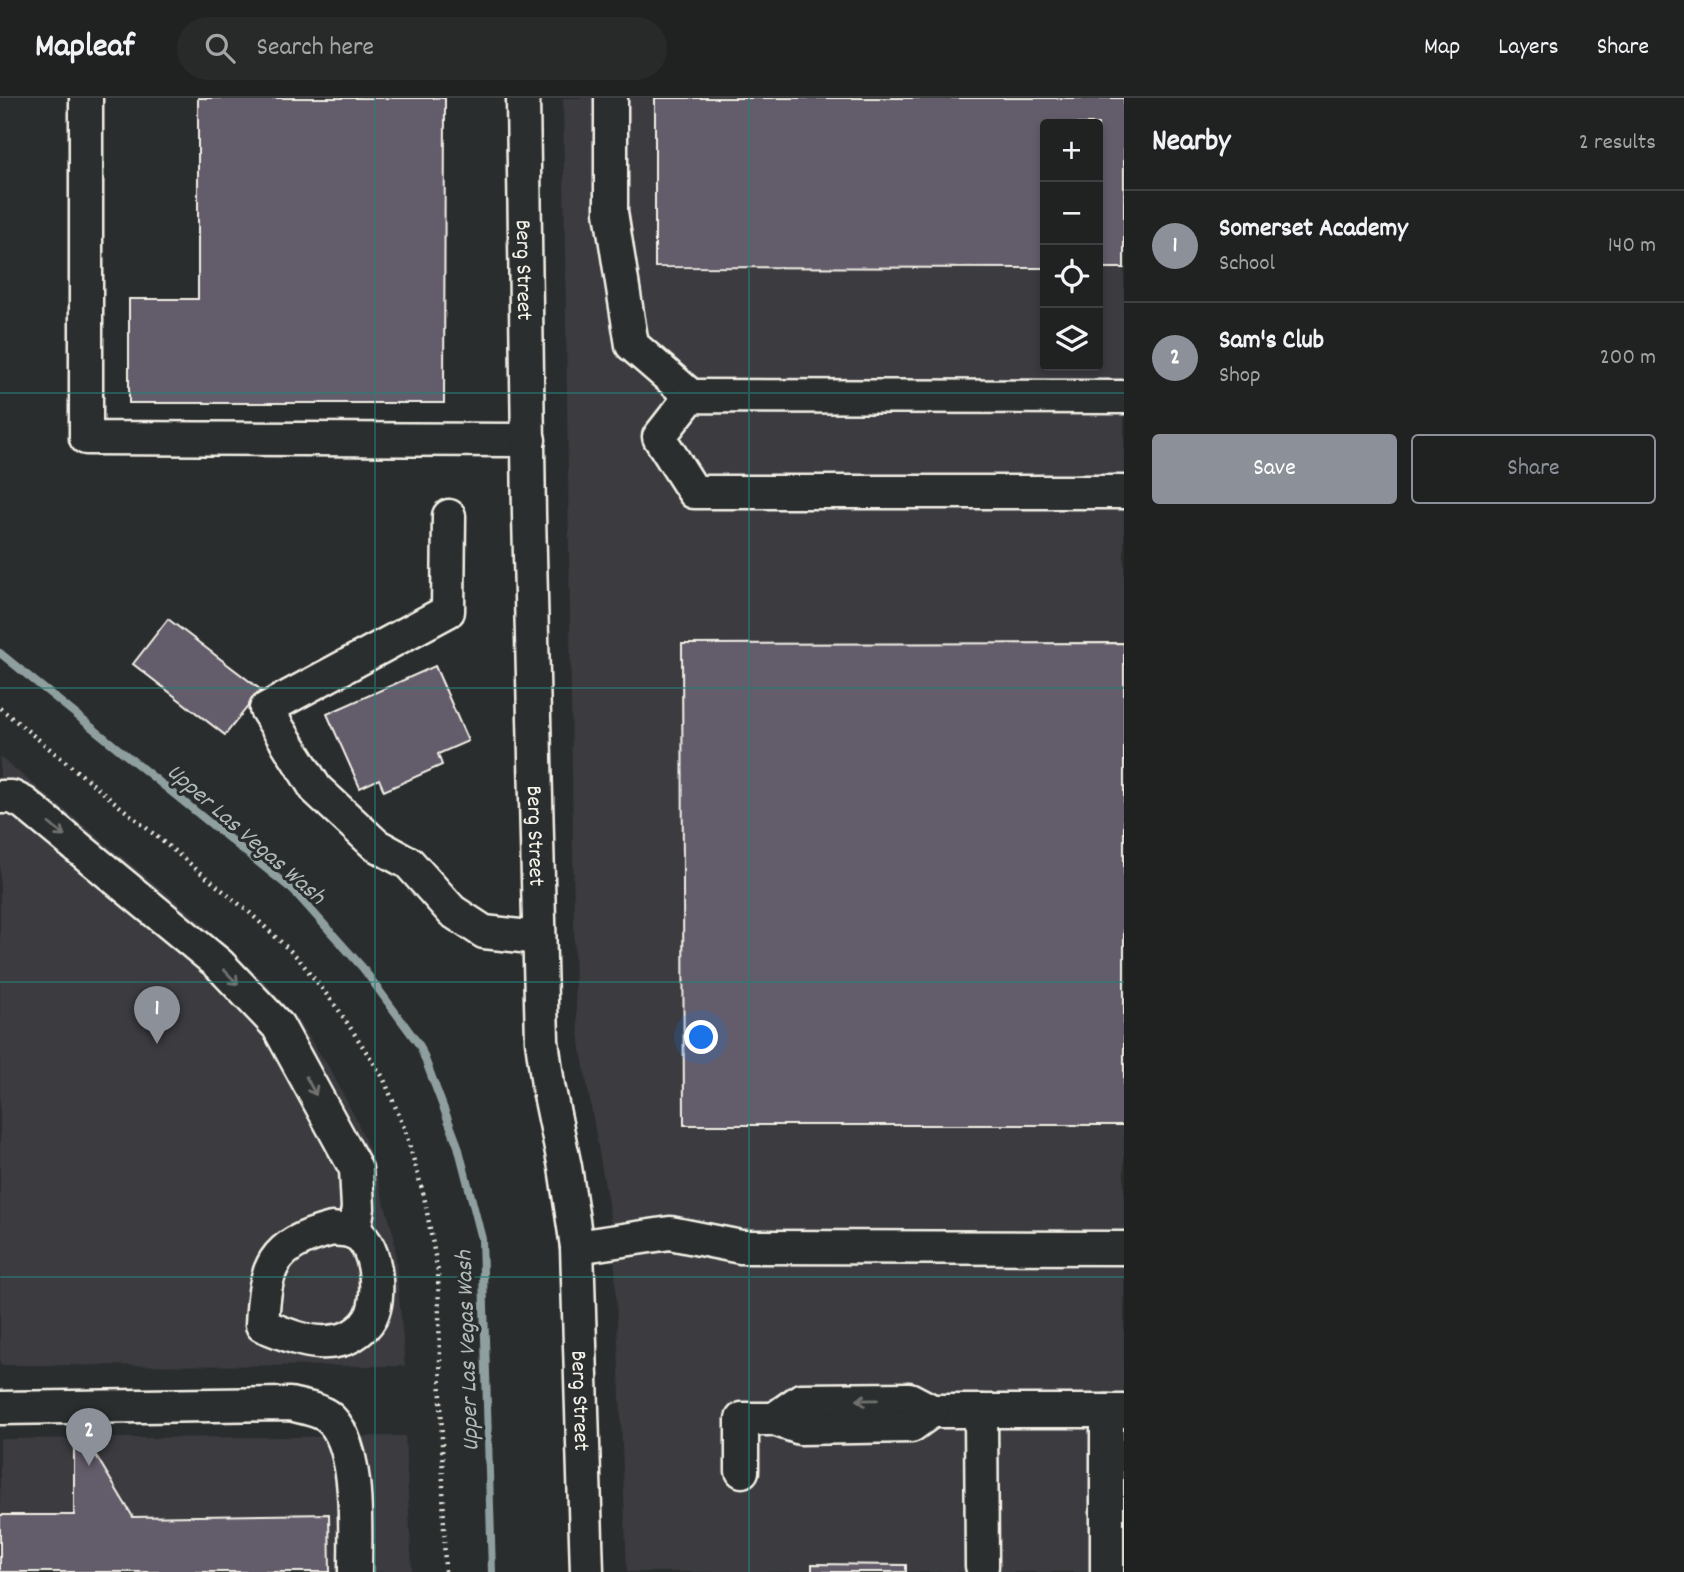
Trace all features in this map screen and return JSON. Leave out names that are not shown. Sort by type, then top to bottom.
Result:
[{"type":"street","points":[[86,98],[86,438],[528,440]]},
{"type":"street","name":"Berg Street","points":[[523,98],[539,938],[545,1063],[577,1247],[587,1572]]},
{"type":"street","points":[[611,98],[611,212],[632,345],[691,396],[1124,397]]},
{"type":"street","points":[[691,396],[659,437],[694,492],[1124,492]]},
{"type":"street","points":[[449,516],[448,611],[266,709],[316,789],[376,845],[409,863],[452,911],[484,932],[539,938]]},
{"type":"street","points":[[0,796],[12,797],[24,803],[219,964],[278,1026],[356,1169],[358,1208],[354,1233]]},
{"type":"street","points":[[332,1229],[354,1233],[370,1251],[376,1273],[376,1299],[372,1314],[362,1329],[336,1341],[315,1341],[301,1339],[262,1325],[265,1283],[274,1261],[289,1245],[312,1234],[332,1229]]},
{"type":"street","points":[[577,1247],[670,1233],[741,1247],[1124,1248]]},
{"type":"street","points":[[0,1408],[290,1404],[326,1416],[336,1426],[353,1471],[355,1572]]},
{"type":"street","points":[[742,1471],[742,1419],[774,1419],[800,1428],[911,1426],[932,1411],[1115,1411],[1107,1572]]},
{"type":"street","points":[[981,1411],[982,1566]]},
{"type":"shaded area","points":[[563,98],[1124,98],[1124,1572],[627,1572],[615,1269],[609,1209],[581,1050],[575,997]]},
{"type":"shaded area","points":[[0,757],[198,919],[263,980],[297,1019],[330,1069],[369,1150],[394,1236],[405,1366],[0,1365]]},
{"type":"shaded area","points":[[405,1436],[412,1572],[0,1572],[0,1439]]},
{"type":"building","points":[[198,98],[445,98],[444,403],[129,403],[129,299],[198,299]]},
{"type":"building","points":[[655,98],[1124,98],[1124,268],[1103,268],[1103,119],[1040,119],[1040,268],[655,267]]},
{"type":"building","points":[[168,619],[261,690],[225,735],[133,664]]},
{"type":"building","points":[[1124,643],[1124,1125],[684,1125],[682,644]]},
{"type":"building","points":[[435,666],[468,741],[438,754],[442,765],[384,791],[379,779],[360,788],[327,714]]},
{"type":"building","points":[[74,1419],[133,1517],[329,1514],[330,1572],[0,1572],[0,1515],[74,1515]]},
{"type":"building","points":[[812,1564],[906,1565],[906,1572],[812,1572]]},
{"type":"waterway","name":"Upper Las Vegas Wash","points":[[0,653],[295,892],[362,967],[420,1046],[458,1146],[482,1239],[492,1572]]},
{"type":"place","name":"Somerset Academy","points":[[157,1044]]},
{"type":"place","name":"Sam's Club","points":[[89,1466]]}]
